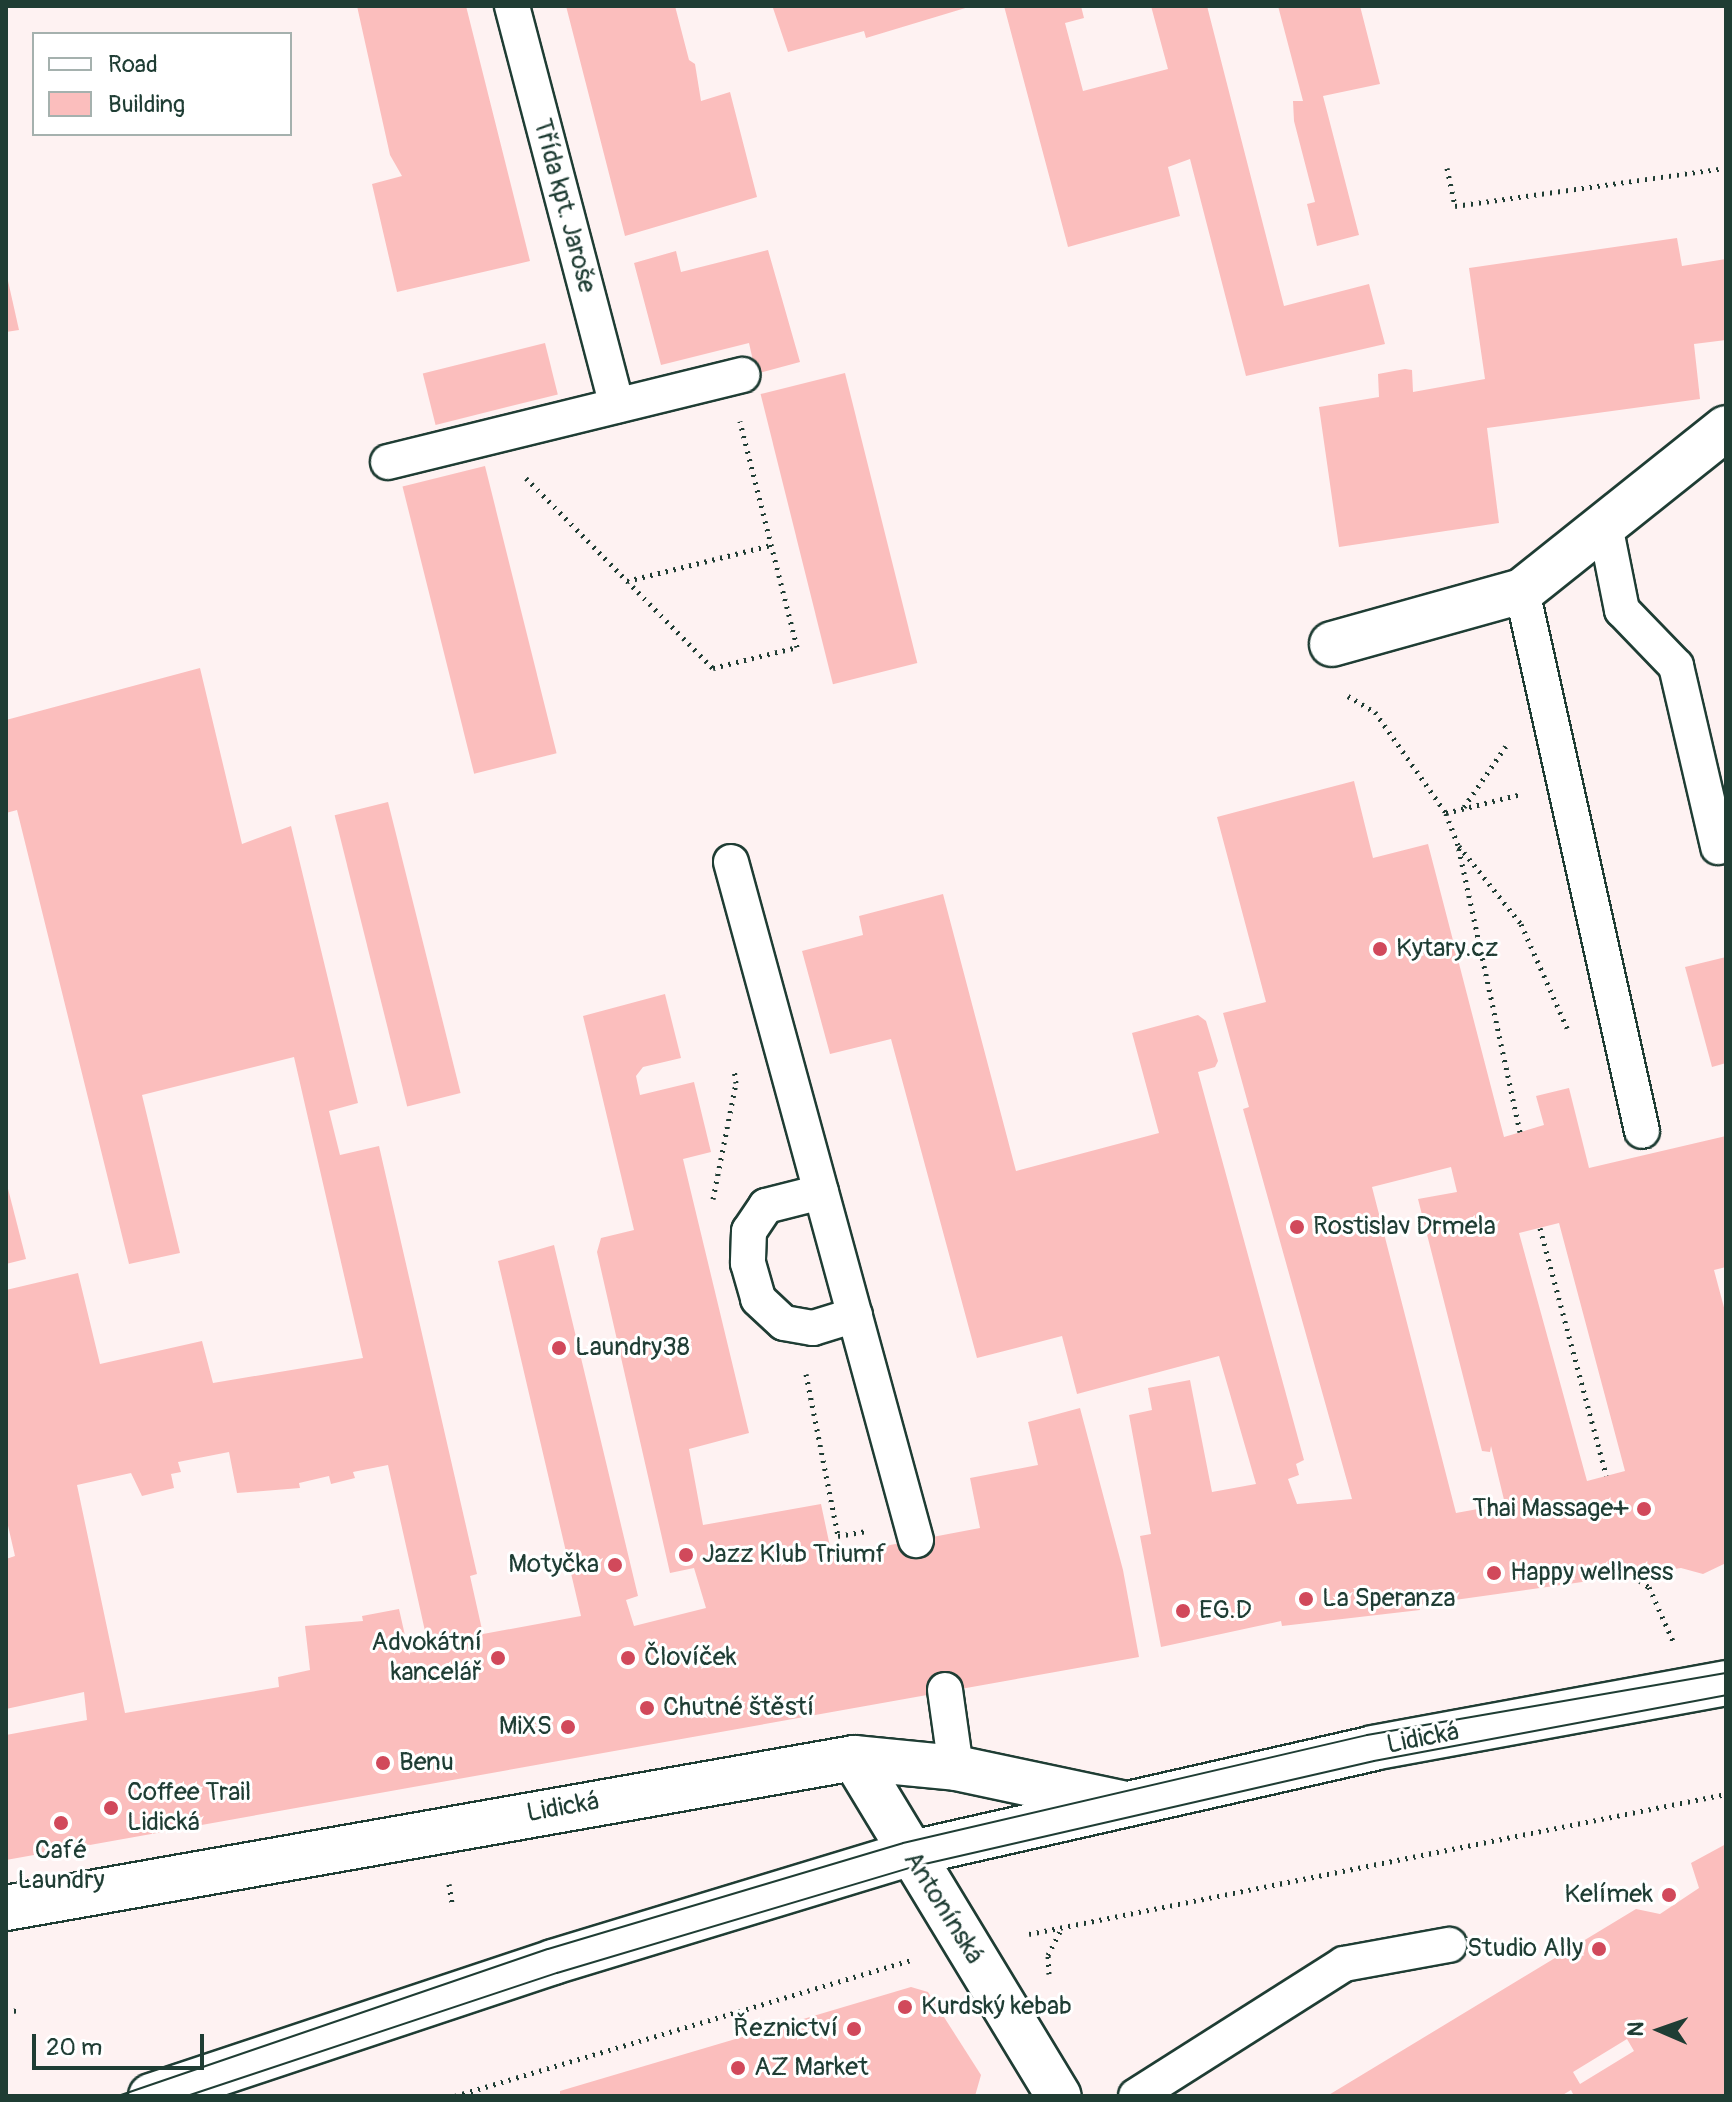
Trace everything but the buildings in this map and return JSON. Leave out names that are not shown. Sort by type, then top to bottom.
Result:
[{"type":"street","points":[[1332,644],[1522,591],[1726,428]]},
{"type":"street","name":"Lidická","points":[[151,2096],[553,1962],[908,1854],[1373,1748],[1726,1683]]},
{"type":"street","name":"Lidická","points":[[6,1908],[854,1758],[956,1768],[1121,1803]]},
{"type":"street","name":"Antonínská","points":[[854,1758],[908,1854],[1059,2096]]},
{"type":"lane","name":"Třída kpt. Jaroše","points":[[512,6],[617,405]]},
{"type":"lane","points":[[388,462],[735,376]]},
{"type":"lane","points":[[1605,525],[1622,610],[1676,666],[1718,847]]},
{"type":"lane","points":[[1522,591],[1642,1131]]},
{"type":"lane","points":[[731,862],[916,1540]]},
{"type":"lane","points":[[821,1192],[766,1206],[749,1231],[748,1263],[758,1299],[784,1323],[813,1328],[855,1315]]},
{"type":"lane","points":[[945,1690],[956,1768]]},
{"type":"lane","points":[[1136,2096],[1344,1964],[1449,1945]]},
{"type":"path","points":[[1447,168],[1455,206],[1726,168]]},
{"type":"path","points":[[486,438],[713,668],[797,647],[771,545],[735,376]]},
{"type":"path","points":[[627,581],[771,545]]},
{"type":"path","points":[[1341,692],[1375,712],[1446,813],[1458,845],[1520,1132]]},
{"type":"path","points":[[1463,808],[1545,692]]},
{"type":"path","points":[[1446,813],[1564,784]]},
{"type":"path","points":[[1458,845],[1521,924],[1571,1036]]},
{"type":"path","points":[[1540,1228],[1606,1475]]},
{"type":"path","points":[[1633,1576],[1649,1587],[1677,1649]]},
{"type":"path","points":[[1029,1934],[1726,1794]]},
{"type":"path","points":[[455,2096],[923,1957]]},
{"type":"path","points":[[6,2012],[19,2010]]},
{"type":"tram line","points":[[118,2096],[548,1949],[903,1843],[1367,1735],[1726,1673]]},
{"type":"tram line","points":[[187,2096],[557,1973],[916,1866],[1374,1761],[1726,1695]]},
{"type":"place","name":"Kytary.cz","points":[[1380,949]]},
{"type":"place","name":"Rostislav Drmela","points":[[1297,1227]]},
{"type":"place","name":"Laundry38","points":[[559,1348]]},
{"type":"place","name":"Thai Massage+","points":[[1644,1509]]},
{"type":"place","name":"Jazz Klub Triumf","points":[[686,1555]]},
{"type":"place","name":"Motyčka","points":[[615,1565]]},
{"type":"place","name":"Happy wellness","points":[[1494,1573]]},
{"type":"place","name":"La Speranza","points":[[1306,1599]]},
{"type":"place","name":"EG.D","points":[[1183,1611]]},
{"type":"place","name":"Advokátní kancelář","points":[[498,1658]]},
{"type":"place","name":"Človíček","points":[[628,1658]]},
{"type":"place","name":"Chutné štěstí","points":[[647,1708]]},
{"type":"place","name":"MiXS","points":[[568,1727]]},
{"type":"place","name":"Benu","points":[[383,1763]]},
{"type":"place","name":"Coffee Trail Lidická","points":[[111,1808]]},
{"type":"place","name":"Café Laundry","points":[[61,1823]]},
{"type":"place","name":"Kelímek","points":[[1669,1895]]},
{"type":"place","name":"Studio Ally","points":[[1599,1949]]},
{"type":"place","name":"Kurdský kebab","points":[[905,2007]]},
{"type":"place","name":"Řeznictví","points":[[854,2029]]},
{"type":"place","name":"AZ Market","points":[[738,2068]]}]
